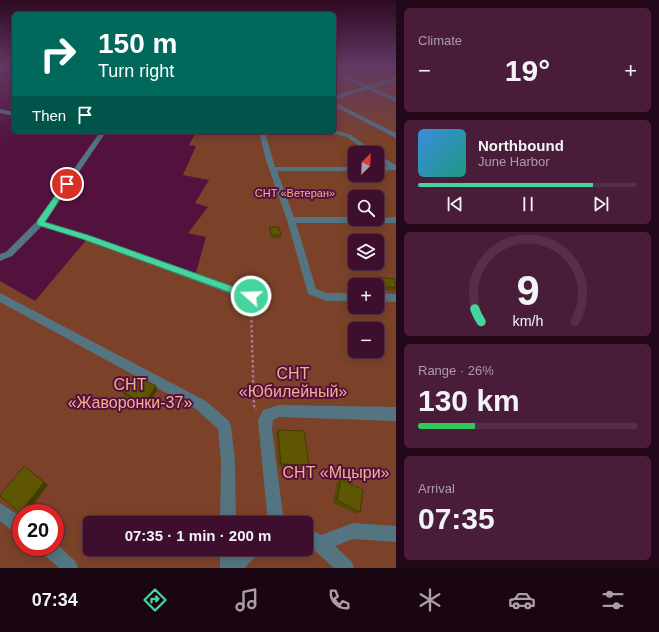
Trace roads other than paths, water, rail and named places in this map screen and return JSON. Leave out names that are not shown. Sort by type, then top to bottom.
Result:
[{"type":"street","points":[[336,97],[355,92]]},
{"type":"street","points":[[378,92],[396,100]]},
{"type":"street","points":[[336,105],[396,136]]},
{"type":"street","points":[[0,111],[12,114]]},
{"type":"street","points":[[336,133],[349,136],[363,146]]},
{"type":"street","points":[[0,258],[9,254],[40,223],[102,134]]},
{"type":"street","points":[[263,134],[272,169],[291,220],[312,291],[323,297],[348,297]]},
{"type":"street","points":[[384,160],[396,168]]},
{"type":"street","points":[[384,169],[396,168]]},
{"type":"street","points":[[272,169],[348,169]]},
{"type":"street","points":[[291,220],[396,220]]},
{"type":"street","points":[[40,223],[85,237],[251,296]]},
{"type":"street","points":[[0,297],[201,405],[224,426],[228,461],[228,516]]},
{"type":"street","points":[[384,297],[396,298]]},
{"type":"street","points":[[275,516],[265,420],[268,415],[279,411],[396,414]]},
{"type":"street","points":[[0,511],[12,520]]},
{"type":"street","points":[[320,544],[353,531],[396,534]]},
{"type":"street","points":[[313,539],[346,568]]},
{"type":"street","points":[[59,556],[70,568]]},
{"type":"street","points":[[228,556],[228,568]]},
{"type":"street","points":[[235,568],[243,556]]},
{"type":"park label","name":"СНТ «Ветеран»","points":[[295,193]]},
{"type":"park label","name":"СНТ «Юбилейный»","points":[[293,382]]},
{"type":"park label","name":"СНТ «Жаворонки-37»","points":[[130,393]]},
{"type":"park label","name":"СНТ «Мцыри»","points":[[336,472]]}]
